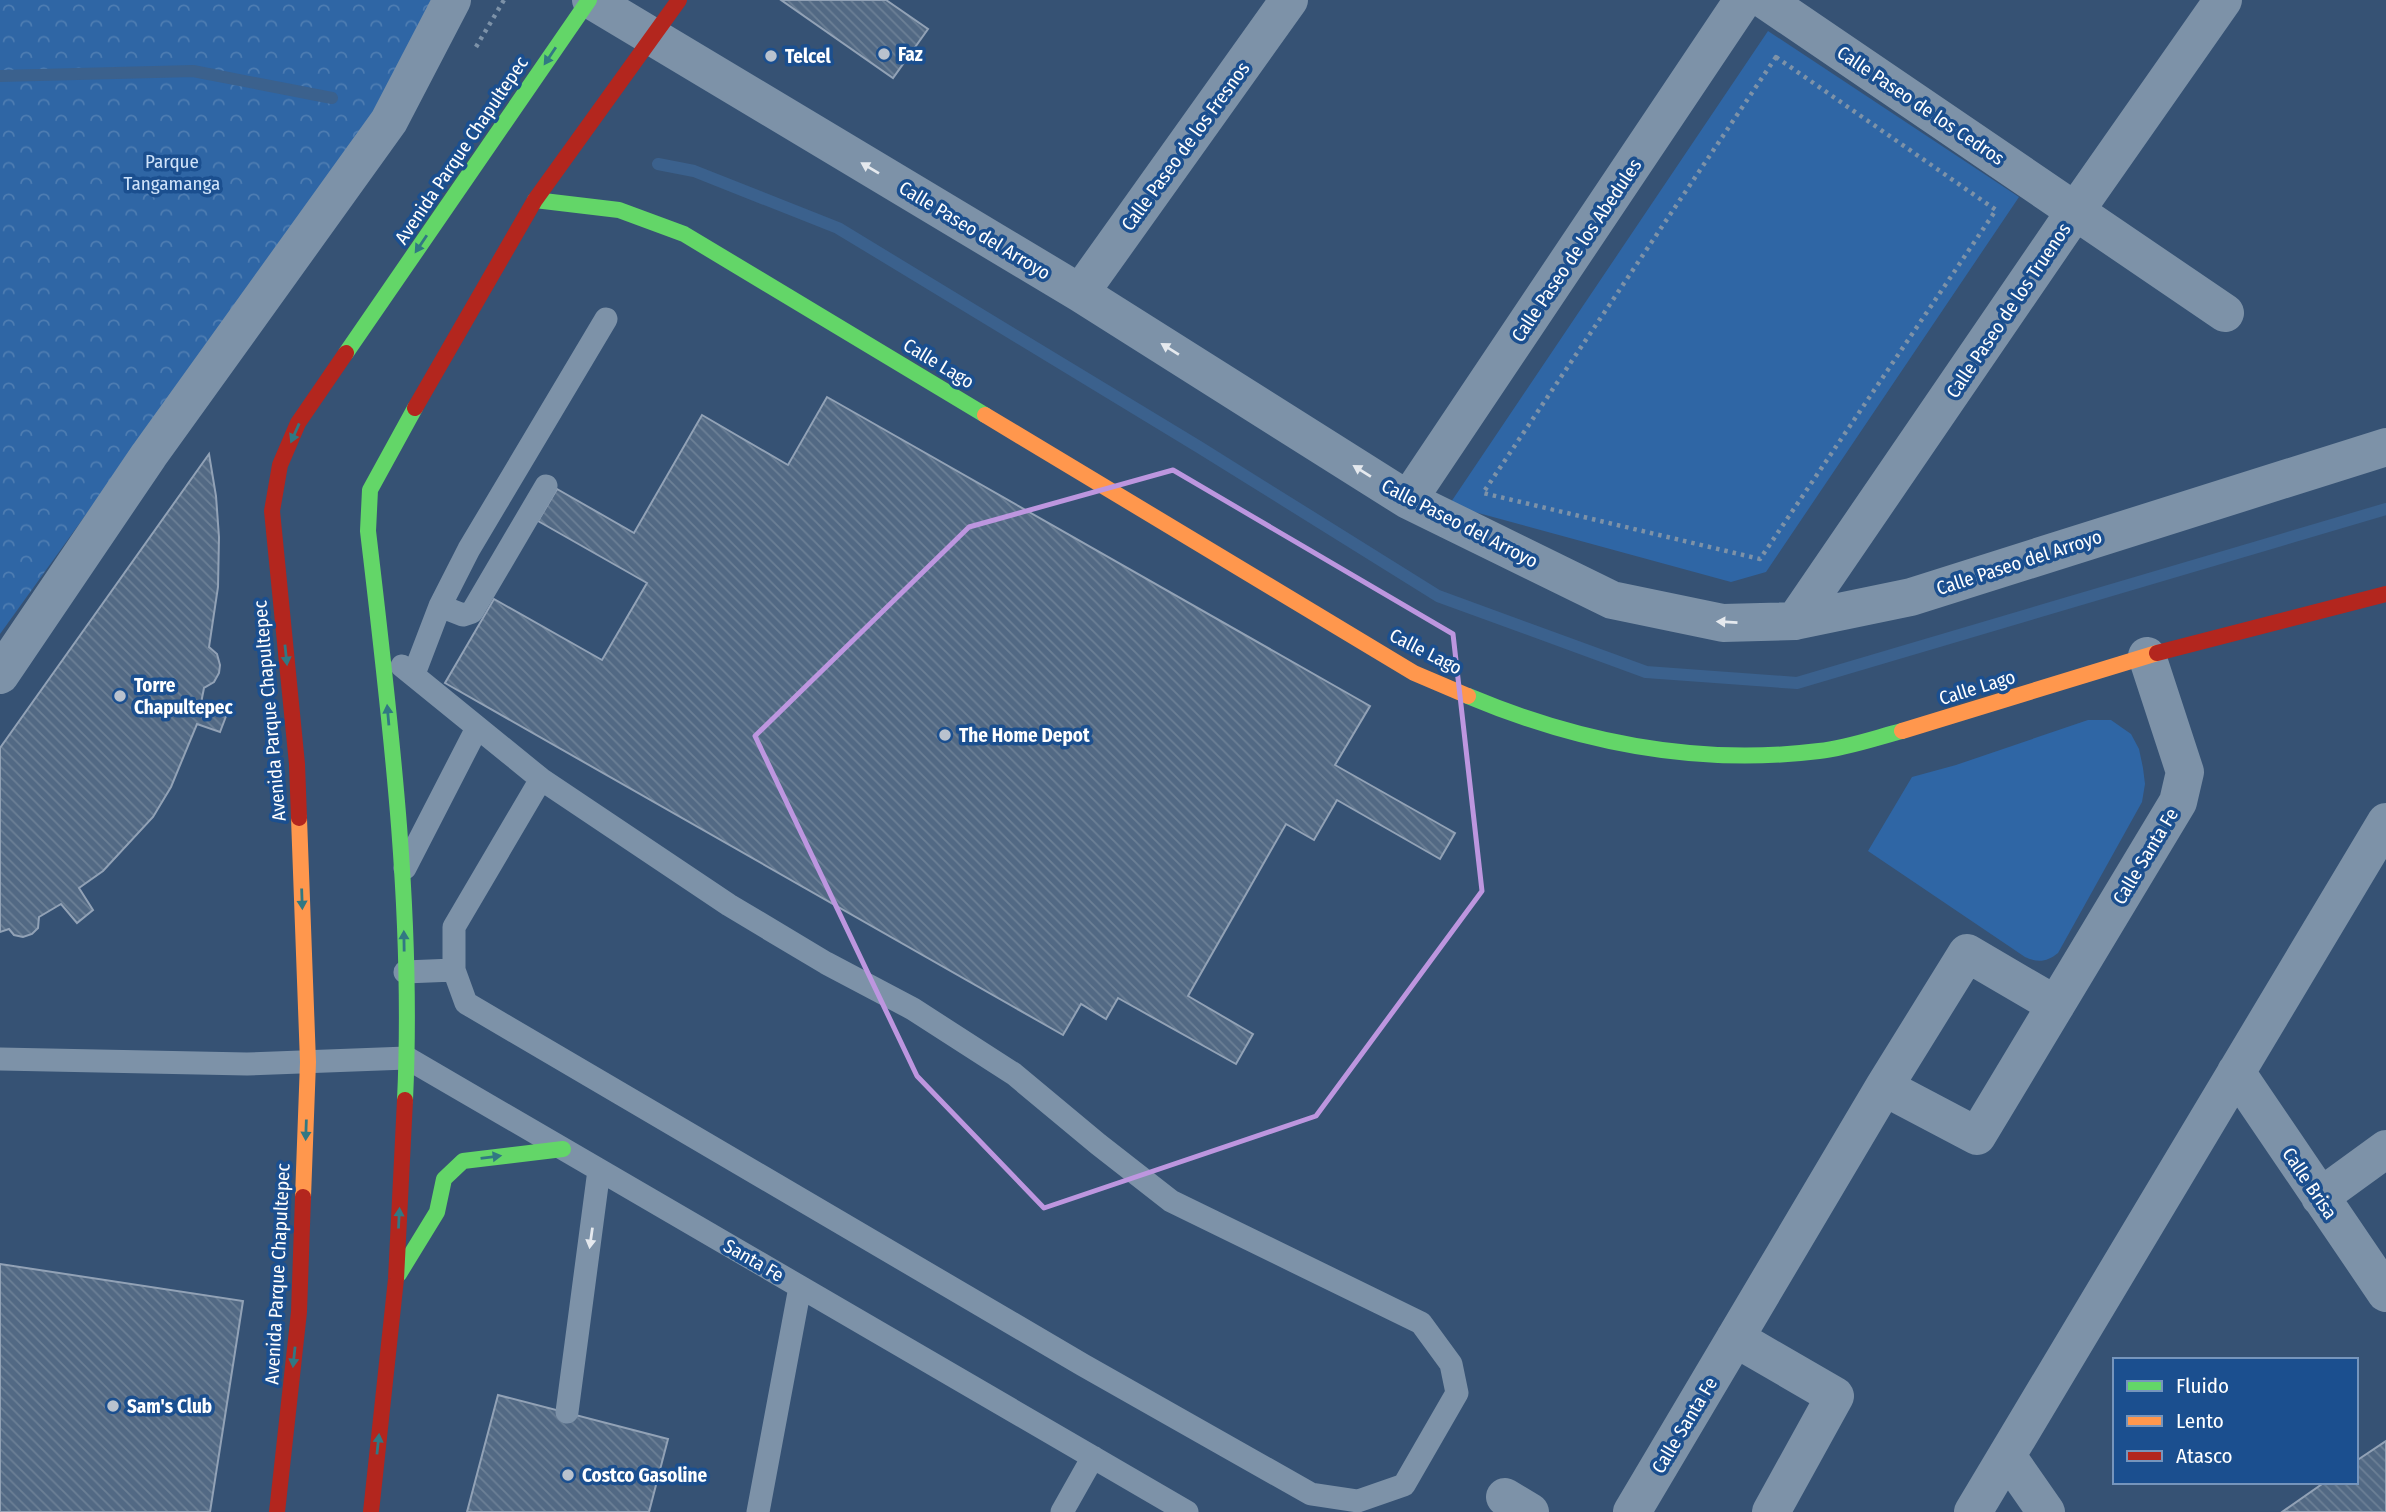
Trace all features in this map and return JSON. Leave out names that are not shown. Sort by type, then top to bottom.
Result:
[{"type":"main road","name":"Avenida Parque Chapultepec","points":[[277,1512],[299,1312],[308,1062],[298,764],[272,511],[280,465],[299,423],[590,0]]},
{"type":"main road","points":[[371,1512],[396,1279],[407,1058],[403,873],[368,531],[370,490],[535,200],[679,0]]},
{"type":"main road","name":"Calle Lago","points":[[535,200],[619,210],[684,234],[1415,673],[1518,717],[1615,744],[1730,757],[1821,751],[1915,728],[2147,656],[2386,594]]},
{"type":"main road","points":[[396,1279],[437,1212],[444,1179],[463,1161],[563,1149]]},
{"type":"street","points":[[0,675],[149,455],[389,121],[452,0]]},
{"type":"street","name":"Calle Paseo del Arroyo","points":[[590,0],[1080,293],[1408,500],[1612,600],[1723,624],[1795,621],[1910,597],[2386,447]]},
{"type":"street","name":"Calle Paseo de los Fresnos","points":[[1080,293],[1289,0]]},
{"type":"street","name":"Calle Paseo de los Abedules","points":[[1408,500],[1743,0]]},
{"type":"street","name":"Calle Paseo de los Cedros","points":[[1765,0],[2225,313]]},
{"type":"street","name":"Calle Paseo de los Truenos","points":[[1795,621],[2076,210],[2224,0]]},
{"type":"street","name":"Calle Santa Fe","points":[[1884,1087],[1977,1136],[2178,802],[2185,772],[2147,656]]},
{"type":"street","points":[[1973,1512],[2386,822]]},
{"type":"street","name":"Calle Santa Fe","points":[[1632,1512],[1884,1087],[1967,953],[2056,1005]]},
{"type":"street","name":"Calle Brisa","points":[[2236,1072],[2386,1293]]},
{"type":"street","points":[[2320,1197],[2386,1149]]},
{"type":"street","points":[[1735,1338],[1835,1396],[1771,1512]]},
{"type":"street","points":[[2007,1456],[2046,1512]]},
{"type":"lane","points":[[414,674],[440,606],[469,549],[606,319]]},
{"type":"lane","points":[[440,606],[463,615],[472,612],[546,486]]},
{"type":"lane","points":[[382,652],[414,674],[541,779],[729,905],[826,963],[912,1009],[1014,1073],[1171,1201],[1421,1323],[1451,1364],[1457,1393],[1404,1485],[1358,1501],[1311,1494],[1083,1365],[466,1003],[454,970],[454,927],[541,779]]},
{"type":"lane","points":[[403,873],[477,727]]},
{"type":"lane","points":[[405,972],[454,970]]},
{"type":"lane","points":[[0,1059],[247,1064],[407,1058]]},
{"type":"lane","name":"Santa Fe","points":[[407,1058],[1187,1512]]},
{"type":"lane","points":[[568,1412],[600,1170]]},
{"type":"lane","points":[[758,1512],[800,1287]]},
{"type":"lane","points":[[1062,1512],[1093,1457]]},
{"type":"path","points":[[1776,57],[1996,210],[1760,559],[1483,494],[1776,57]]},
{"type":"highlighted area","points":[[1173,470],[1453,634],[1482,891],[1316,1116],[1044,1208],[917,1076],[755,736],[969,527]]},
{"type":"green space","name":"Parque Tangamanga","points":[[0,0],[456,0],[0,634]]},
{"type":"green space","points":[[1768,31],[2019,197],[1766,572],[1731,582],[1449,505]]},
{"type":"green space","points":[[2088,720],[2111,720],[2131,734],[2139,749],[2145,784],[2142,802],[2054,956],[2042,961],[2025,957],[1868,851],[1912,777],[1956,765]]},
{"type":"building","name":"Faz","points":[[781,0],[886,0],[928,29],[893,78]]},
{"type":"building","name":"The Home Depot","points":[[827,397],[1370,706],[1335,765],[1455,833],[1440,859],[1337,800],[1314,840],[1286,824],[1188,996],[1253,1034],[1236,1064],[1118,998],[1106,1019],[1081,1004],[1063,1035],[445,683],[494,599],[602,660],[647,583],[538,521],[557,489],[634,533],[702,415],[788,465]]},
{"type":"building","name":"Torre Chapultepec","points":[[209,454],[219,537],[218,587],[209,647],[217,654],[220,665],[214,682],[204,688],[201,703],[228,711],[220,732],[197,724],[171,787],[153,817],[103,871],[79,888],[93,910],[77,923],[61,904],[39,917],[38,928],[32,934],[23,937],[14,935],[9,929],[0,932],[0,748]]},
{"type":"building","name":"Sam's Club","points":[[0,1264],[243,1301],[210,1512],[0,1512]]},
{"type":"building","name":"Costco Gasoline","points":[[498,1395],[668,1439],[649,1512],[467,1512]]},
{"type":"building","points":[[2386,1441],[2386,1512],[2282,1512],[2322,1484],[2358,1484],[2358,1460]]},
{"type":"waterway","points":[[0,76],[193,71],[332,98]]},
{"type":"waterway","points":[[658,164],[694,171],[838,228],[1438,596],[1646,672],[1797,683],[2386,509]]},
{"type":"traffic: fast","points":[[346,353],[589,0]]},
{"type":"traffic: fast","points":[[535,200],[619,210],[684,234],[985,415]]},
{"type":"traffic: fast","points":[[405,1100],[407,1029],[403,886],[392,744],[368,531],[370,490],[415,408]]},
{"type":"traffic: fast","points":[[1468,696],[1553,727],[1640,747],[1684,753],[1774,755],[1819,751],[1902,731]]},
{"type":"traffic: fast","points":[[399,1274],[437,1212],[444,1179],[463,1161],[563,1149]]},
{"type":"traffic: slow","points":[[985,415],[1414,673],[1468,696]]},
{"type":"traffic: slow","points":[[1902,731],[2157,653]]},
{"type":"traffic: slow","points":[[299,818],[308,1062],[303,1197]]},
{"type":"traffic: jam","points":[[415,408],[535,200],[679,0]]},
{"type":"traffic: jam","points":[[299,818],[297,764],[272,511],[280,465],[298,423],[346,353]]},
{"type":"traffic: jam","points":[[2157,653],[2386,594]]},
{"type":"traffic: jam","points":[[371,1512],[396,1279],[405,1100]]},
{"type":"traffic: jam","points":[[277,1512],[299,1312],[303,1197]]},
{"type":"place","name":"Faz","points":[[884,54]]},
{"type":"place","name":"Telcel","points":[[771,56]]},
{"type":"place","name":"Torre Chapultepec","points":[[120,696]]},
{"type":"place","name":"The Home Depot","points":[[945,735]]},
{"type":"place","name":"Sam's Club","points":[[113,1406]]},
{"type":"place","name":"Costco Gasoline","points":[[568,1475]]}]
